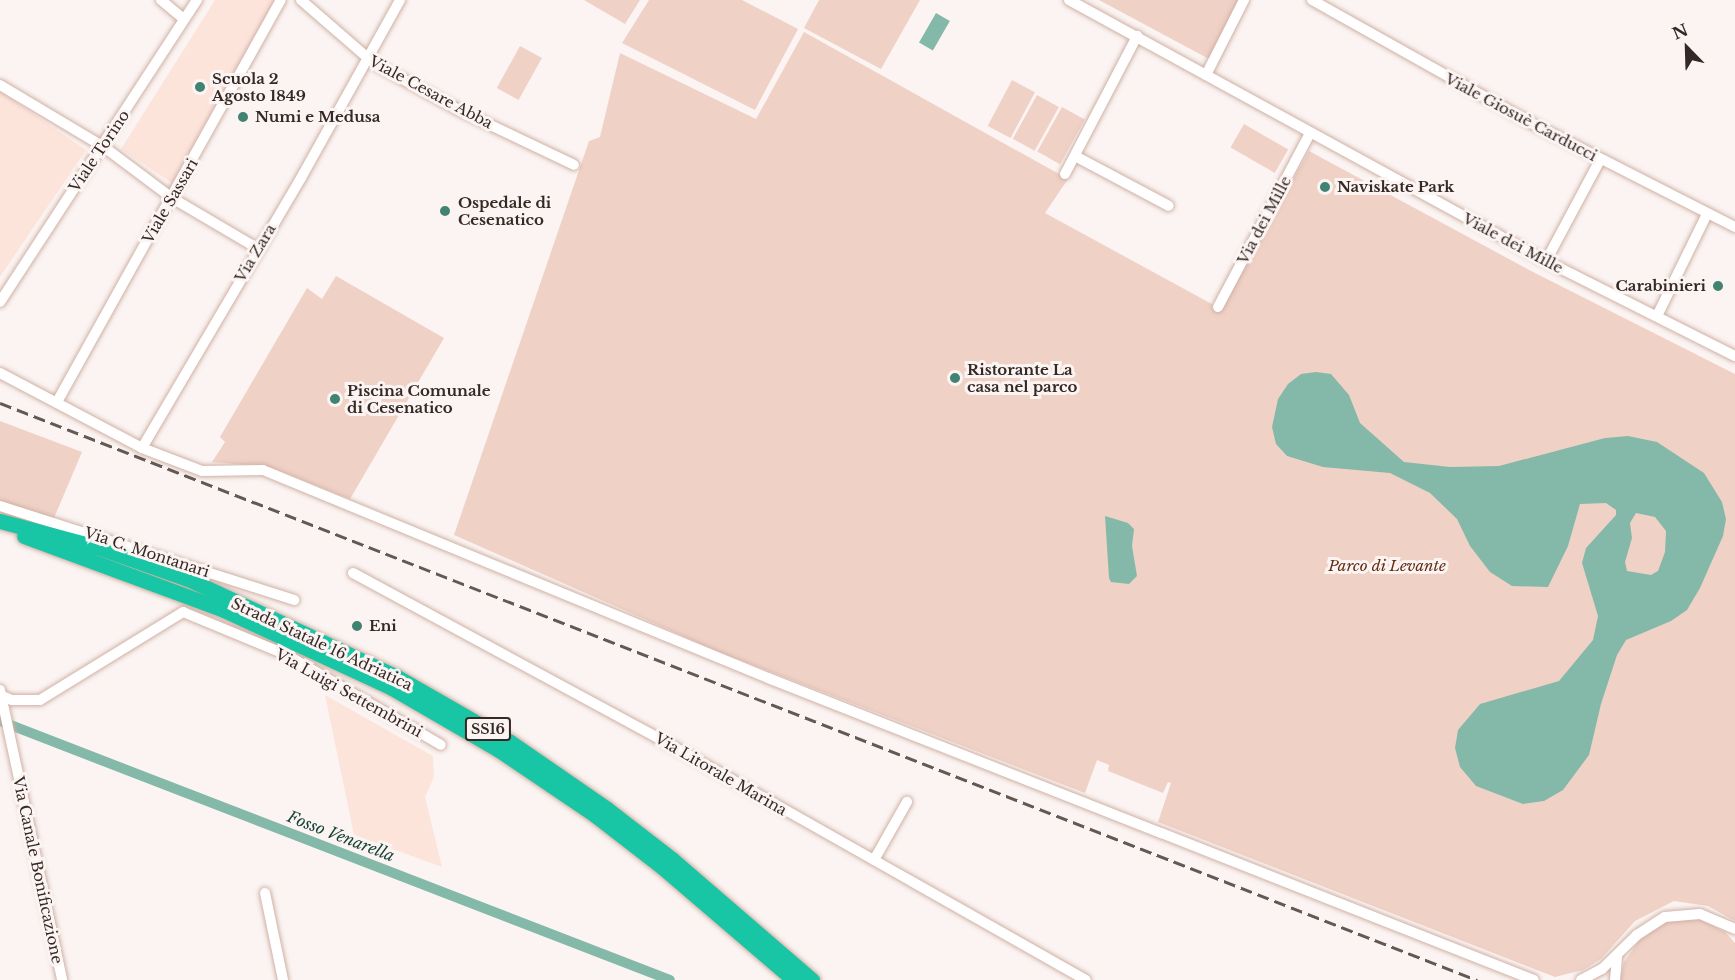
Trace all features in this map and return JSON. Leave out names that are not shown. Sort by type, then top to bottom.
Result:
[{"type":"highway","points":[[0,516],[26,532]]},
{"type":"highway","name":"Strada Statale 16 Adriatica","points":[[0,521],[224,610],[392,688],[499,750],[595,815],[662,867],[794,980]]},
{"type":"highway","name":"Strada Statale 16 Adriatica","points":[[0,527],[97,547],[188,579],[397,676],[510,742],[607,808],[673,860],[812,980]]},
{"type":"highway","points":[[0,533],[26,532]]},
{"type":"street","points":[[161,0],[184,19]]},
{"type":"street","name":"Viale Torino","points":[[0,302],[104,147],[197,0]]},
{"type":"street","name":"Viale Sassari","points":[[57,402],[281,0]]},
{"type":"street","name":"Viale Cesare Abba","points":[[301,0],[366,58],[462,111],[574,165]]},
{"type":"street","name":"Via Zara","points":[[142,448],[257,248],[301,178],[400,0]]},
{"type":"street","name":"Viale dei Mille","points":[[1070,0],[1546,261],[1735,356]]},
{"type":"street","points":[[1206,75],[1244,0]]},
{"type":"street","name":"Viale Giosuè Carducci","points":[[1312,0],[1600,160],[1735,227]]},
{"type":"street","points":[[1065,174],[1137,36]]},
{"type":"street","points":[[0,85],[104,147],[172,198],[257,248]]},
{"type":"street","name":"Via dei Mille","points":[[1218,307],[1310,133]]},
{"type":"street","points":[[1075,156],[1169,206]]},
{"type":"street","points":[[1546,261],[1600,160]]},
{"type":"street","points":[[1657,316],[1707,214]]},
{"type":"street","points":[[0,373],[142,448],[202,471],[263,470],[757,673],[1534,980]]},
{"type":"street","name":"Via C. Montanari","points":[[0,506],[294,600]]},
{"type":"street","name":"Via Litorale Marina","points":[[353,573],[874,860],[1086,980]]},
{"type":"street","name":"Via Luigi Settembrini","points":[[1,695],[12,700],[40,700],[183,612],[287,655],[441,745]]},
{"type":"street","name":"Via Canale Bonificazione","points":[[1,695],[62,980]]},
{"type":"street","points":[[874,860],[907,802]]},
{"type":"street","points":[[265,893],[283,980]]},
{"type":"street","points":[[1586,979],[1617,957],[1652,923],[1678,914],[1712,916],[1735,929]]},
{"type":"street","points":[[1615,980],[1617,957]]},
{"type":"shaded area","points":[[215,0],[275,0],[172,183],[121,149]]},
{"type":"shaded area","points":[[936,13],[950,21],[933,50],[919,42]]},
{"type":"shaded area","points":[[0,91],[86,150],[0,277]]},
{"type":"shaded area","points":[[1316,372],[1331,374],[1349,395],[1360,423],[1404,462],[1450,467],[1499,466],[1605,438],[1628,436],[1657,442],[1704,473],[1722,502],[1726,519],[1723,536],[1700,588],[1687,610],[1671,621],[1626,640],[1617,655],[1601,704],[1589,755],[1563,790],[1544,801],[1523,804],[1476,786],[1460,767],[1455,748],[1458,730],[1480,704],[1559,681],[1593,640],[1598,616],[1582,563],[1586,548],[1616,515],[1616,510],[1606,503],[1580,504],[1568,546],[1548,587],[1512,586],[1490,572],[1470,546],[1457,519],[1430,493],[1390,473],[1323,467],[1287,456],[1276,444],[1272,427],[1278,399],[1288,384],[1301,374]],"holes":[[[1636,513],[1655,517],[1666,531],[1665,552],[1658,571],[1651,575],[1627,571],[1625,562],[1632,538],[1630,523]]]},
{"type":"shaded area","points":[[1105,516],[1128,523],[1134,529],[1132,546],[1137,576],[1129,584],[1111,582],[1109,578]]},
{"type":"shaded area","points":[[325,695],[433,756],[434,777],[425,797],[442,867],[354,835]]},
{"type":"green space","points":[[584,0],[640,0],[625,24]]},
{"type":"green space","points":[[649,0],[742,0],[798,29],[755,110],[622,43]]},
{"type":"green space","points":[[819,0],[920,0],[881,69],[804,28]]},
{"type":"green space","points":[[1099,0],[1238,0],[1209,59]]},
{"type":"green space","name":"Parco di Levante","points":[[804,32],[1068,179],[1045,213],[1221,309],[1309,151],[1533,272],[1735,374],[1735,921],[1708,906],[1674,901],[1635,921],[1601,959],[1583,970],[1555,977],[1158,822],[1171,783],[1168,782],[1163,793],[1108,771],[1109,765],[1097,760],[1085,793],[719,652],[454,535],[589,141],[600,137],[620,53],[756,119]]},
{"type":"green space","points":[[520,46],[542,58],[519,100],[497,88]]},
{"type":"green space","points":[[1012,80],[1035,92],[1011,138],[988,126]]},
{"type":"green space","points":[[1037,95],[1059,107],[1035,151],[1013,139]]},
{"type":"green space","points":[[1062,107],[1085,120],[1060,164],[1037,152]]},
{"type":"green space","points":[[1244,124],[1288,150],[1275,173],[1230,147]]},
{"type":"green space","points":[[336,276],[444,338],[350,499],[270,467],[212,462],[225,442],[220,437],[307,288],[322,299]]},
{"type":"green space","points":[[0,421],[82,452],[54,518],[0,501]]},
{"type":"green space","points":[[1677,918],[1700,919],[1725,932],[1735,943],[1735,980],[1620,980],[1624,962],[1641,938],[1660,923]]},
{"type":"waterway","name":"Fosso Venarella","points":[[0,721],[670,980]]},
{"type":"railway","points":[[0,403],[1477,980]]},
{"type":"place","name":"Scuola 2 Agosto 1849","points":[[200,87]]},
{"type":"place","name":"Numi e Medusa","points":[[243,117]]},
{"type":"place","name":"Naviskate Park","points":[[1325,187]]},
{"type":"place","name":"Ospedale di Cesenatico","points":[[445,211]]},
{"type":"place","name":"Carabinieri","points":[[1718,286]]},
{"type":"place","name":"Ristorante La casa nel parco","points":[[955,378]]},
{"type":"place","name":"Piscina Comunale di Cesenatico","points":[[335,399]]},
{"type":"place","name":"Eni","points":[[357,626]]}]
